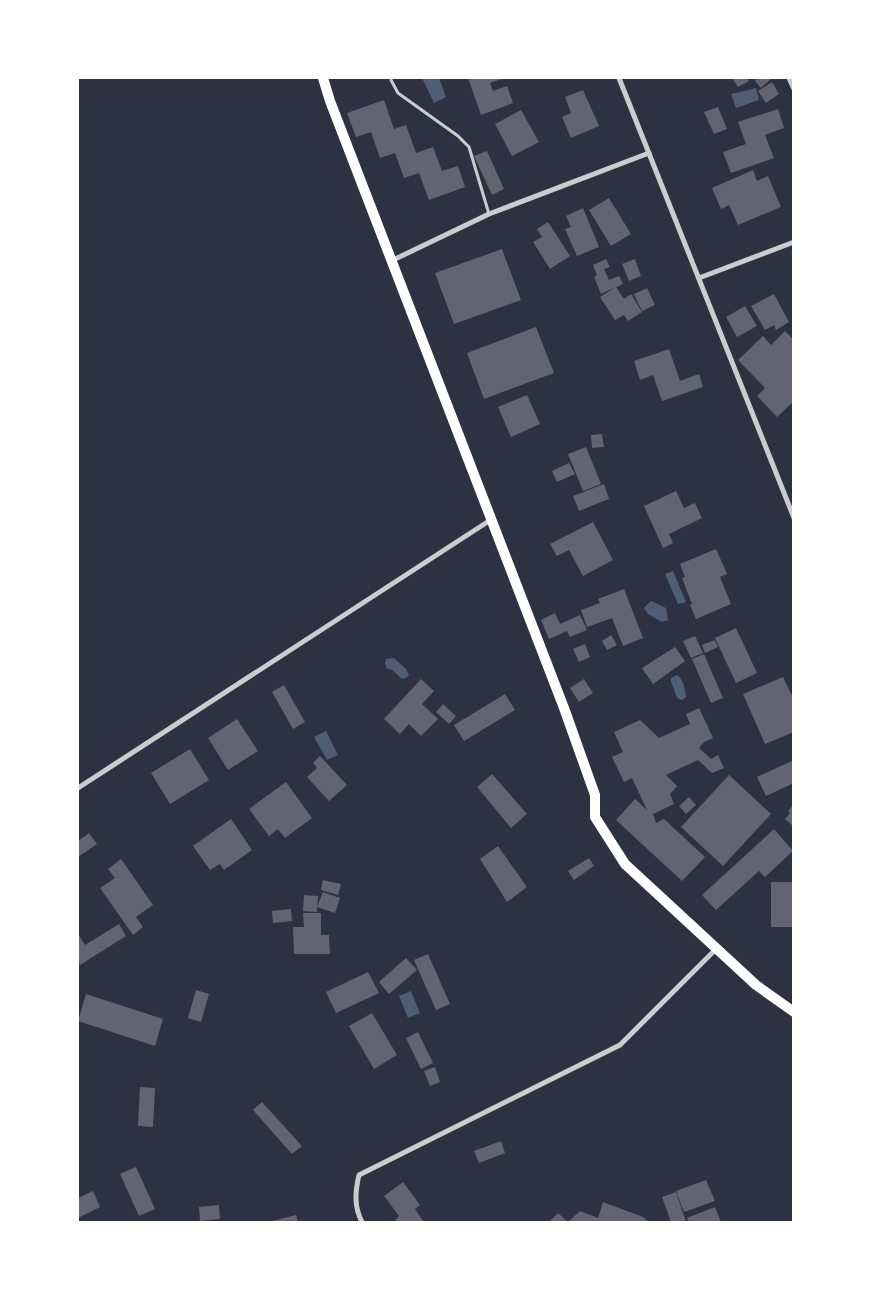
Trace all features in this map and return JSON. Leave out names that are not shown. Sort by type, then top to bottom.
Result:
[{"type":"main road","points":[[323,78],[391,261],[561,699],[595,795],[595,817],[624,864],[756,985],[794,1012]]},
{"type":"street","points":[[618,78],[650,153],[794,518]]},
{"type":"street","points":[[789,78],[794,89]]},
{"type":"street","points":[[391,261],[489,214],[650,153]]},
{"type":"street","points":[[699,278],[794,242]]},
{"type":"street","points":[[788,503],[794,500]]},
{"type":"street","points":[[78,788],[492,519]]},
{"type":"street","points":[[362,1222],[357,1213],[355,1191],[359,1176],[620,1045],[717,948]]},
{"type":"lane","points":[[391,80],[398,93],[469,146],[489,214]]},
{"type":"water","points":[[422,78],[439,78],[446,97],[434,103]]},
{"type":"water","points":[[756,88],[759,100],[736,108],[731,94]]},
{"type":"water","points":[[673,571],[686,602],[678,604],[665,574]]},
{"type":"water","points":[[651,601],[666,608],[668,620],[662,622],[648,614],[644,608]]},
{"type":"water","points":[[394,658],[406,669],[409,675],[406,678],[402,679],[392,670],[387,669],[386,659]]},
{"type":"water","points":[[677,675],[685,688],[686,697],[682,700],[677,698],[671,681],[671,678]]},
{"type":"water","points":[[326,731],[338,755],[327,760],[314,737]]},
{"type":"water","points":[[411,991],[420,1013],[408,1018],[399,996]]},
{"type":"building","points":[[468,78],[505,78],[490,83],[493,91],[507,86],[513,103],[481,115]]},
{"type":"building","points":[[732,78],[747,78],[749,81],[738,87]]},
{"type":"building","points":[[758,78],[772,78],[761,88],[755,81]]},
{"type":"building","points":[[772,82],[779,94],[766,103],[758,91]]},
{"type":"building","points":[[583,90],[599,126],[571,138],[562,117],[571,113],[565,97]]},
{"type":"building","points":[[384,100],[394,129],[406,125],[416,153],[433,147],[442,171],[458,166],[465,187],[429,200],[419,173],[404,178],[395,153],[380,158],[371,132],[356,137],[347,113]]},
{"type":"building","points":[[718,107],[727,129],[714,134],[704,112]]},
{"type":"building","points":[[778,109],[784,128],[765,135],[774,158],[731,173],[723,152],[746,144],[738,122]]},
{"type":"building","points":[[521,110],[539,142],[512,156],[495,124]]},
{"type":"building","points":[[487,151],[504,189],[492,195],[474,156]]},
{"type":"building","points":[[753,170],[757,181],[768,176],[781,207],[738,225],[729,205],[721,209],[712,188]]},
{"type":"building","points":[[609,198],[631,234],[611,246],[589,210]]},
{"type":"building","points":[[583,208],[599,247],[577,256],[565,229],[571,227],[566,216]]},
{"type":"building","points":[[548,222],[570,256],[550,269],[533,242],[542,237],[537,229]]},
{"type":"building","points":[[502,249],[521,300],[454,324],[435,273]]},
{"type":"building","points":[[606,259],[610,267],[604,269],[609,280],[619,276],[623,284],[601,294],[594,277],[597,275],[593,265]]},
{"type":"building","points":[[635,259],[641,276],[629,281],[622,264]]},
{"type":"building","points":[[616,287],[624,299],[631,294],[642,312],[628,321],[624,315],[615,320],[600,297]]},
{"type":"building","points":[[647,288],[655,305],[642,311],[634,294]]},
{"type":"building","points":[[774,294],[789,322],[776,330],[774,325],[765,330],[751,306]]},
{"type":"building","points":[[745,306],[757,326],[737,337],[726,317]]},
{"type":"building","points":[[536,327],[554,373],[484,399],[467,353]]},
{"type":"building","points":[[785,331],[794,340],[794,401],[777,417],[757,396],[765,388],[738,360],[763,336],[771,345]]},
{"type":"building","points":[[669,349],[680,381],[699,374],[703,387],[662,401],[653,375],[640,380],[634,361]]},
{"type":"building","points":[[527,395],[540,424],[511,437],[498,407]]},
{"type":"building","points":[[602,434],[604,447],[592,448],[591,435]]},
{"type":"building","points":[[586,447],[601,484],[583,491],[568,454]]},
{"type":"building","points":[[569,463],[575,474],[557,482],[552,471]]},
{"type":"building","points":[[604,484],[609,499],[579,511],[573,496]]},
{"type":"building","points":[[676,491],[684,508],[695,503],[702,518],[669,534],[673,543],[663,548],[644,506]]},
{"type":"building","points":[[593,522],[613,560],[583,576],[569,550],[557,556],[550,544]]},
{"type":"building","points":[[716,549],[727,574],[720,577],[731,604],[696,619],[682,578],[685,577],[680,564]]},
{"type":"building","points":[[624,589],[643,638],[623,646],[612,618],[587,627],[581,610],[600,603],[598,599]]},
{"type":"building","points":[[555,613],[560,624],[580,615],[587,630],[570,637],[567,631],[549,639],[541,620]]},
{"type":"building","points":[[736,628],[757,673],[736,683],[715,638]]},
{"type":"building","points":[[611,635],[617,645],[607,650],[602,641]]},
{"type":"building","points":[[695,636],[703,653],[691,658],[683,641]]},
{"type":"building","points":[[715,640],[718,647],[705,653],[702,645]]},
{"type":"building","points":[[585,644],[590,657],[579,662],[573,649]]},
{"type":"building","points":[[675,647],[685,661],[653,684],[642,668]]},
{"type":"building","points":[[704,654],[723,698],[711,703],[692,659]]},
{"type":"building","points":[[783,677],[794,700],[794,732],[765,744],[743,694]]},
{"type":"building","points":[[421,679],[434,691],[422,704],[438,719],[421,736],[409,724],[400,734],[384,719]]},
{"type":"building","points":[[584,679],[593,693],[579,702],[570,688]]},
{"type":"building","points":[[284,685],[305,722],[293,729],[272,692]]},
{"type":"building","points":[[505,694],[515,710],[464,741],[454,725]]},
{"type":"building","points":[[443,704],[456,716],[449,724],[436,712]]},
{"type":"building","points":[[699,708],[713,738],[704,742],[699,748],[711,759],[718,755],[724,768],[712,773],[698,760],[666,775],[677,786],[670,794],[674,804],[653,814],[656,823],[664,819],[705,857],[682,881],[616,820],[635,799],[647,810],[632,778],[624,782],[612,757],[623,752],[614,732],[640,720],[659,738],[690,724],[686,714]]},
{"type":"building","points":[[237,719],[258,751],[228,770],[208,738]]},
{"type":"building","points":[[190,749],[209,780],[170,804],[151,773]]},
{"type":"building","points":[[320,756],[347,785],[329,801],[307,777],[317,768],[313,763]]},
{"type":"building","points":[[794,760],[794,783],[766,796],[757,777]]},
{"type":"building","points":[[492,774],[527,814],[511,828],[477,787]]},
{"type":"building","points":[[729,775],[771,814],[723,866],[681,827]]},
{"type":"building","points":[[286,782],[312,818],[285,838],[278,829],[269,836],[249,809]]},
{"type":"building","points":[[689,797],[696,805],[686,814],[679,806]]},
{"type":"building","points":[[794,804],[794,827],[785,819],[790,813],[788,811]]},
{"type":"building","points":[[231,819],[252,850],[224,870],[220,864],[210,870],[193,846]]},
{"type":"building","points":[[774,829],[793,851],[765,877],[759,871],[716,910],[702,895]]},
{"type":"building","points":[[89,833],[97,844],[78,857],[78,841]]},
{"type":"building","points":[[498,846],[527,887],[507,902],[480,859]]},
{"type":"building","points":[[589,858],[594,866],[574,880],[568,871]]},
{"type":"building","points":[[121,859],[153,905],[136,917],[143,927],[133,935],[100,888],[115,878],[108,869]]},
{"type":"building","points":[[323,880],[341,884],[338,895],[321,890]]},
{"type":"building","points":[[771,882],[792,882],[792,927],[771,927]]},
{"type":"building","points":[[323,892],[340,898],[335,913],[317,907]]},
{"type":"building","points":[[304,895],[318,896],[317,912],[303,911]]},
{"type":"building","points":[[291,909],[292,921],[273,923],[272,911]]},
{"type":"building","points":[[303,913],[321,913],[321,935],[329,935],[330,954],[294,954],[293,927],[304,927]]},
{"type":"building","points":[[119,924],[126,936],[80,965],[78,961],[78,934],[85,945]]},
{"type":"building","points":[[428,954],[450,1004],[436,1010],[414,960]]},
{"type":"building","points":[[406,958],[417,970],[389,994],[379,982]]},
{"type":"building","points":[[368,972],[379,993],[336,1013],[326,992]]},
{"type":"building","points":[[196,990],[209,994],[201,1022],[188,1018]]},
{"type":"building","points":[[86,994],[163,1019],[155,1046],[78,1021]]},
{"type":"building","points":[[372,1013],[397,1055],[374,1069],[349,1026]]},
{"type":"building","points":[[418,1032],[433,1063],[421,1069],[406,1038]]},
{"type":"building","points":[[435,1067],[440,1082],[430,1086],[424,1071]]},
{"type":"building","points":[[140,1087],[155,1088],[153,1127],[138,1126]]},
{"type":"building","points":[[262,1102],[302,1146],[292,1154],[253,1110]]},
{"type":"building","points":[[501,1141],[505,1153],[479,1163],[474,1151]]},
{"type":"building","points":[[136,1167],[155,1209],[139,1216],[120,1174]]},
{"type":"building","points":[[706,1180],[715,1201],[684,1212],[676,1191]]},
{"type":"building","points":[[403,1182],[420,1205],[415,1209],[424,1222],[395,1221],[399,1216],[384,1196]]},
{"type":"building","points":[[93,1191],[100,1207],[78,1218],[78,1198]]},
{"type":"building","points":[[676,1192],[686,1222],[671,1222],[662,1197]]},
{"type":"building","points":[[603,1202],[643,1217],[649,1222],[568,1222],[580,1211],[598,1218]]},
{"type":"building","points":[[219,1205],[220,1219],[200,1221],[199,1207]]},
{"type":"building","points":[[715,1207],[721,1222],[689,1222],[687,1218]]},
{"type":"building","points":[[558,1213],[568,1222],[549,1222]]},
{"type":"building","points":[[296,1215],[298,1222],[268,1222]]}]
